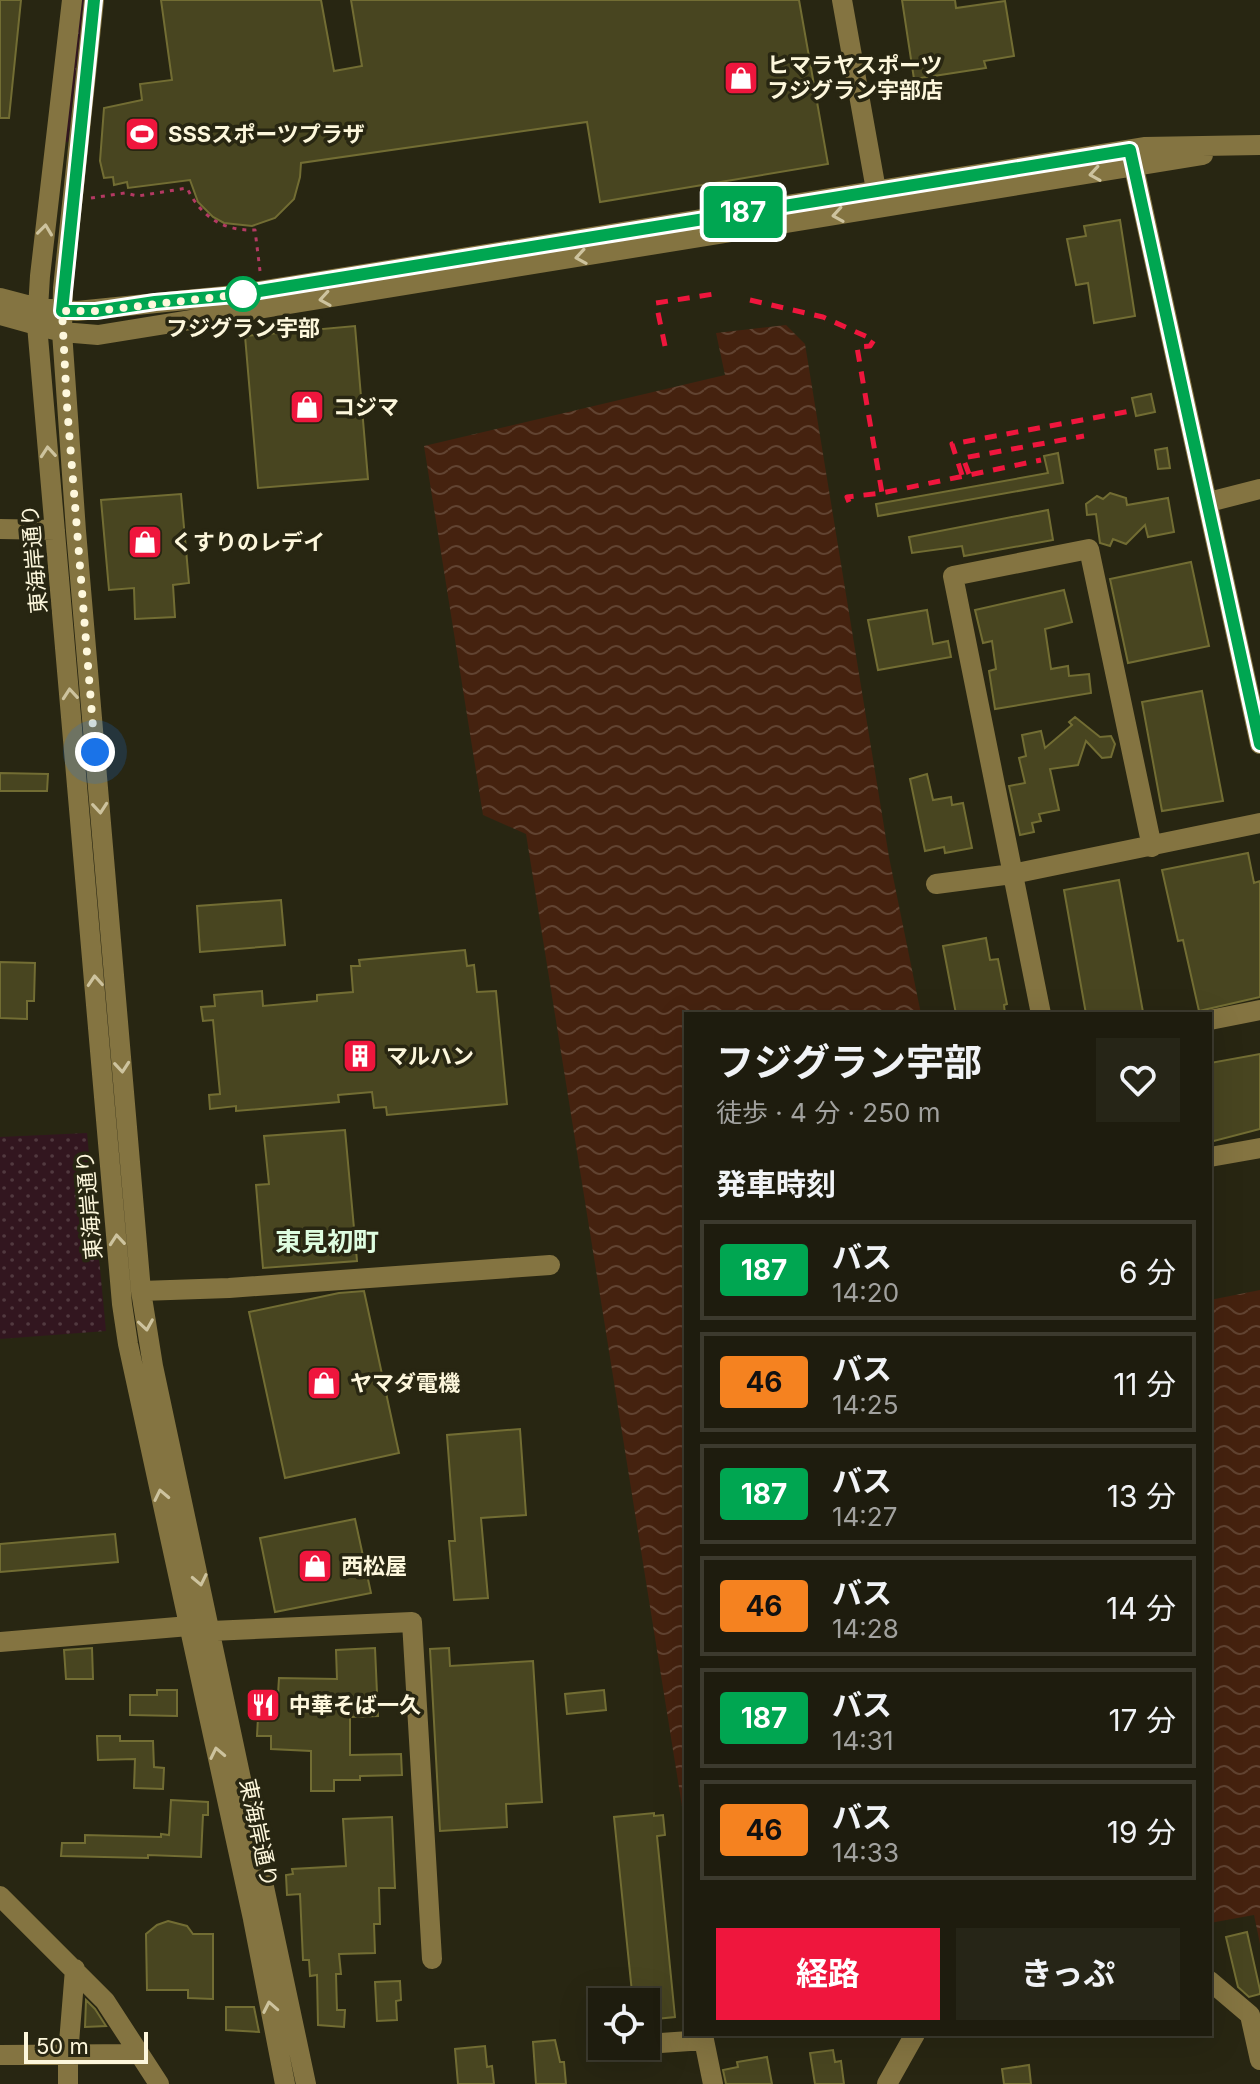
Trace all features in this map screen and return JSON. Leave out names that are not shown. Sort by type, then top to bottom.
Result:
[{"type":"street","name":"東海岸通り","points":[[72,0],[38,316],[125,1324],[253,1919],[285,2084]]},
{"type":"street","name":"東海岸通り","points":[[94,0],[62,332],[141,1291],[151,1354],[306,2084]]},
{"type":"street","points":[[842,0],[877,199]]},
{"type":"street","points":[[0,315],[38,316],[62,311],[96,311],[235,295],[1132,158],[1257,146]]},
{"type":"street","points":[[1132,158],[1260,744]]},
{"type":"street","points":[[0,298],[38,316],[62,332],[98,335],[877,199]]},
{"type":"street","points":[[1209,502],[1260,489]]},
{"type":"street","points":[[0,529],[55,530]]},
{"type":"street","points":[[1041,1012],[953,576],[1089,549],[1152,847]]},
{"type":"street","points":[[936,884],[1012,874],[1260,823]]},
{"type":"street","points":[[1212,1020],[1260,1010]]},
{"type":"street","points":[[1212,1157],[1260,1148]]},
{"type":"street","points":[[141,1291],[229,1288],[550,1265]]},
{"type":"street","points":[[0,1642],[189,1626],[211,1631],[412,1622],[432,1959]]},
{"type":"street","points":[[0,1896],[105,2001],[159,2084]]},
{"type":"street","points":[[68,2084],[75,1969]]},
{"type":"street","points":[[1212,1983],[1250,2015],[1260,2060]]},
{"type":"street","points":[[887,2084],[914,2036]]},
{"type":"street","points":[[660,2043],[704,2040],[713,2084]]},
{"type":"street","points":[[0,2055],[138,2054]]},
{"type":"path","points":[[86,199],[125,193],[138,196],[187,188],[194,203],[215,222],[240,230],[255,230],[260,271]]},
{"type":"green space","points":[[79,0],[84,0],[68,142],[62,142]]},
{"type":"green space","points":[[87,1133],[106,1331],[0,1339],[0,1137]]},
{"type":"water","points":[[786,325],[805,344],[889,857],[921,1012],[684,1012],[684,1819],[526,834],[483,815],[424,446],[725,375],[716,333]]},
{"type":"water","points":[[1260,1290],[1260,1944],[1254,1915],[1212,1923],[1212,1300]]},
{"type":"building","points":[[0,0],[21,0],[9,118],[0,118]]},
{"type":"building","points":[[161,0],[321,0],[334,71],[362,66],[351,0],[799,0],[828,164],[600,202],[587,122],[301,163],[294,199],[275,218],[252,226],[224,223],[198,202],[190,180],[128,188],[127,182],[114,185],[113,177],[104,178],[100,161],[104,108],[142,100],[140,84],[172,80]]},
{"type":"building","points":[[902,0],[955,0],[956,8],[1005,1],[1014,56],[984,61],[986,68],[914,79]]},
{"type":"building","points":[[1120,220],[1135,316],[1094,323],[1088,283],[1076,285],[1067,239],[1086,236],[1084,226]]},
{"type":"building","name":"コジマ","points":[[355,326],[368,479],[258,488],[245,336]]},
{"type":"building","points":[[1151,394],[1155,412],[1136,416],[1132,398]]},
{"type":"building","points":[[1167,448],[1170,468],[1158,469],[1155,450]]},
{"type":"building","points":[[1058,453],[1063,483],[878,516],[876,504],[1048,473],[1044,456]]},
{"type":"building","points":[[1110,493],[1126,498],[1127,505],[1168,498],[1174,532],[1148,537],[1145,525],[1126,544],[1113,539],[1110,546],[1100,543],[1096,514],[1087,515],[1086,504],[1097,496],[1103,499]]},
{"type":"building","name":"くすりのレデイ","points":[[181,494],[189,583],[173,585],[175,617],[135,619],[134,588],[109,590],[101,500]]},
{"type":"building","points":[[1048,510],[1053,540],[964,556],[962,546],[912,553],[909,537]]},
{"type":"building","points":[[1191,562],[1209,646],[1128,663],[1110,579]]},
{"type":"building","points":[[1064,590],[1072,622],[1045,629],[1051,669],[1068,666],[1069,676],[1089,674],[1091,693],[995,709],[989,671],[996,669],[992,641],[983,643],[975,610]]},
{"type":"building","points":[[927,610],[933,644],[948,641],[951,657],[878,670],[868,620]]},
{"type":"building","points":[[1202,691],[1223,801],[1162,811],[1142,702]]},
{"type":"building","points":[[1075,717],[1100,737],[1111,736],[1115,744],[1111,757],[1102,758],[1086,741],[1078,765],[1050,769],[1059,810],[1039,814],[1041,821],[1032,823],[1034,832],[1020,835],[1009,786],[1025,783],[1019,758],[1026,756],[1022,735],[1041,731],[1045,748],[1072,725],[1069,722]]},
{"type":"building","points":[[0,773],[48,774],[47,791],[0,791]]},
{"type":"building","points":[[927,774],[933,800],[951,797],[952,805],[963,803],[972,848],[945,853],[944,847],[925,851],[910,779]]},
{"type":"building","points":[[1248,853],[1254,883],[1260,881],[1260,997],[1199,1011],[1183,940],[1178,941],[1162,870]]},
{"type":"building","points":[[1119,880],[1143,1012],[1086,1012],[1064,890]]},
{"type":"building","points":[[281,900],[285,945],[200,952],[197,906]]},
{"type":"building","points":[[986,938],[990,960],[998,959],[1007,1004],[1004,1005],[1005,1012],[956,1012],[943,946]]},
{"type":"building","name":"マルハン","points":[[465,950],[467,966],[474,965],[477,992],[496,991],[507,1104],[387,1115],[386,1107],[374,1108],[372,1092],[338,1095],[339,1102],[236,1111],[236,1106],[210,1109],[209,1095],[220,1094],[213,1020],[203,1021],[201,1007],[215,1006],[214,995],[262,991],[263,1006],[317,1001],[317,995],[353,992],[351,966],[360,966],[359,960]]},
{"type":"building","points":[[0,962],[35,963],[34,1001],[27,1001],[27,1019],[0,1018]]},
{"type":"building","points":[[1260,1054],[1260,1129],[1212,1141],[1212,1063]]},
{"type":"building","points":[[345,1130],[357,1261],[263,1268],[256,1185],[269,1184],[264,1136]]},
{"type":"building","name":"ヤマダ電機","points":[[364,1291],[399,1453],[285,1478],[249,1312],[339,1293]]},
{"type":"building","points":[[520,1429],[526,1515],[481,1518],[488,1598],[454,1600],[449,1541],[455,1541],[447,1435]]},
{"type":"building","name":"西松屋","points":[[355,1519],[371,1593],[275,1612],[260,1538]]},
{"type":"building","points":[[115,1534],[118,1562],[0,1572],[0,1544]]},
{"type":"building","points":[[92,1648],[93,1679],[66,1679],[64,1650]]},
{"type":"building","points":[[375,1648],[378,1716],[350,1717],[350,1755],[401,1754],[402,1775],[334,1780],[334,1791],[311,1791],[311,1751],[271,1749],[271,1736],[257,1736],[254,1693],[278,1694],[279,1678],[337,1679],[336,1650]]},
{"type":"building","points":[[449,1648],[450,1666],[533,1661],[542,1802],[506,1804],[507,1827],[440,1831],[430,1649]]},
{"type":"building","points":[[157,1690],[177,1690],[177,1716],[130,1715],[130,1695],[157,1695]]},
{"type":"building","points":[[604,1690],[606,1710],[567,1714],[565,1694]]},
{"type":"building","points":[[97,1736],[120,1736],[120,1741],[153,1741],[154,1767],[164,1768],[163,1789],[134,1788],[135,1759],[98,1760]]},
{"type":"building","points":[[171,1800],[208,1802],[208,1815],[203,1815],[201,1857],[61,1856],[62,1843],[85,1843],[85,1835],[169,1835]]},
{"type":"building","points":[[663,1815],[665,1835],[657,1836],[675,2017],[660,2019],[660,1988],[632,1988],[614,1817]]},
{"type":"building","points":[[392,1817],[395,1888],[379,1888],[380,1924],[374,1924],[375,1953],[339,1954],[341,1974],[336,1974],[337,2010],[345,2010],[344,2027],[318,2025],[317,1975],[310,1976],[309,1960],[303,1960],[300,1894],[287,1895],[286,1875],[293,1874],[292,1869],[346,1866],[343,1819]]},
{"type":"building","points":[[168,1921],[187,1926],[193,1934],[213,1934],[213,1999],[188,1998],[188,1990],[147,1990],[146,1934]]},
{"type":"building","points":[[1247,1932],[1260,1990],[1260,1994],[1249,1997],[1238,1987],[1226,1937]]},
{"type":"building","points":[[400,1981],[401,2000],[396,2001],[397,2020],[377,2021],[375,1982]]},
{"type":"building","points":[[86,2000],[95,2009],[106,2026],[85,2027]]},
{"type":"building","points":[[226,2007],[254,2007],[259,2032],[226,2030]]},
{"type":"building","points":[[555,2040],[560,2062],[564,2062],[566,2084],[536,2084],[533,2042]]},
{"type":"building","points":[[485,2046],[487,2067],[492,2066],[494,2084],[458,2084],[455,2049]]},
{"type":"building","points":[[833,2050],[835,2062],[841,2061],[844,2084],[815,2084],[810,2053]]},
{"type":"building","points":[[767,2057],[772,2084],[726,2084],[723,2070],[738,2067],[737,2062]]},
{"type":"building","points":[[1029,2065],[1031,2084],[1004,2084],[1002,2069]]},
{"type":"railway","points":[[665,346],[656,303],[714,294]]},
{"type":"railway","points":[[750,300],[823,317],[874,340],[870,346],[857,347],[882,493]]},
{"type":"railway","points":[[962,475],[952,444],[1131,411]]},
{"type":"railway","points":[[969,474],[963,458],[1084,436]]},
{"type":"railway","points":[[849,502],[847,497],[882,493],[1041,460]]},
{"type":"bus line","name":"187","points":[[94,0],[62,311],[96,311],[235,295],[1130,150],[1260,744]]},
{"type":"place","name":"ヒマラヤスポーツ フジグラン宇部店","points":[[741,78]]},
{"type":"place","name":"SSSスポーツプラザ","points":[[142,134]]},
{"type":"place","name":"フジグラン宇部","points":[[243,294]]},
{"type":"place","name":"コジマ","points":[[307,407]]},
{"type":"place","name":"くすりのレデイ","points":[[145,542]]},
{"type":"place","name":"マルハン","points":[[360,1056]]},
{"type":"place","name":"ヤマダ電機","points":[[324,1383]]},
{"type":"place","name":"西松屋","points":[[315,1566]]},
{"type":"place","name":"中華そば一久","points":[[263,1705]]},
{"type":"district","name":"東見初町","points":[[327,1241]]},
{"type":"route","points":[[95,752],[76,531],[62,311],[96,311],[243,294]]}]
